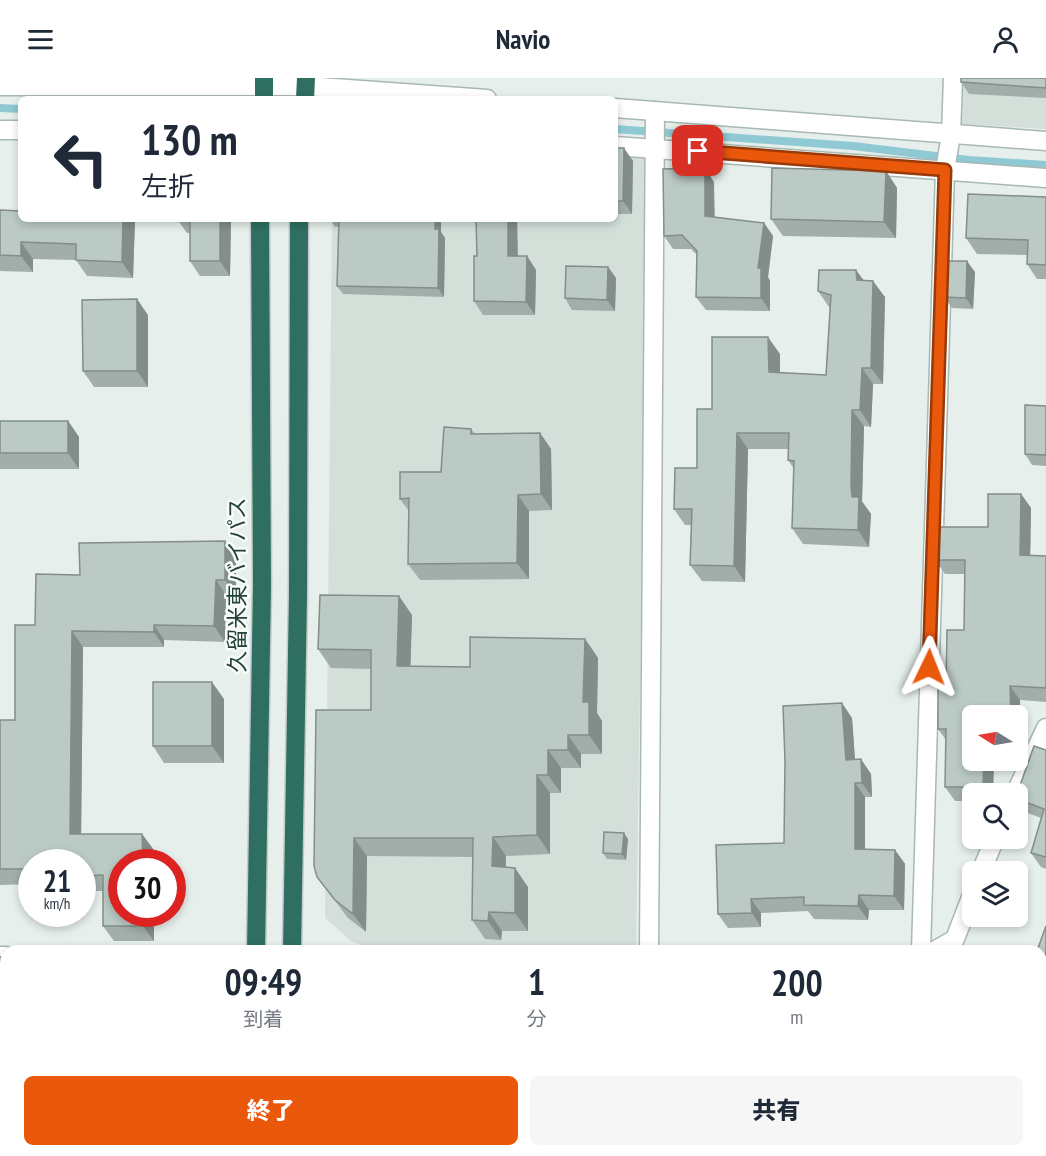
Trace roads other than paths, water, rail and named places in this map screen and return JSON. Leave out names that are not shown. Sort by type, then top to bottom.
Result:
[{"type":"highway","name":"久留米東バイパス","points":[[256,945],[262,585],[260,222]]},
{"type":"highway","points":[[292,945],[298,594],[299,222]]},
{"type":"street","points":[[921,945],[945,170],[951,135],[953,78]]},
{"type":"street","points":[[0,86],[61,82],[306,89],[433,96]]},
{"type":"street","points":[[618,108],[1046,141]]},
{"type":"street","points":[[649,945],[655,111]]},
{"type":"street","points":[[0,130],[18,130]]},
{"type":"street","points":[[618,146],[1046,178]]},
{"type":"street","points":[[1021,783],[1046,728]]},
{"type":"street","points":[[944,945],[955,939],[962,921]]},
{"type":"waterway","points":[[0,108],[18,109]]},
{"type":"waterway","points":[[618,129],[853,146],[969,160],[1046,165]]}]
